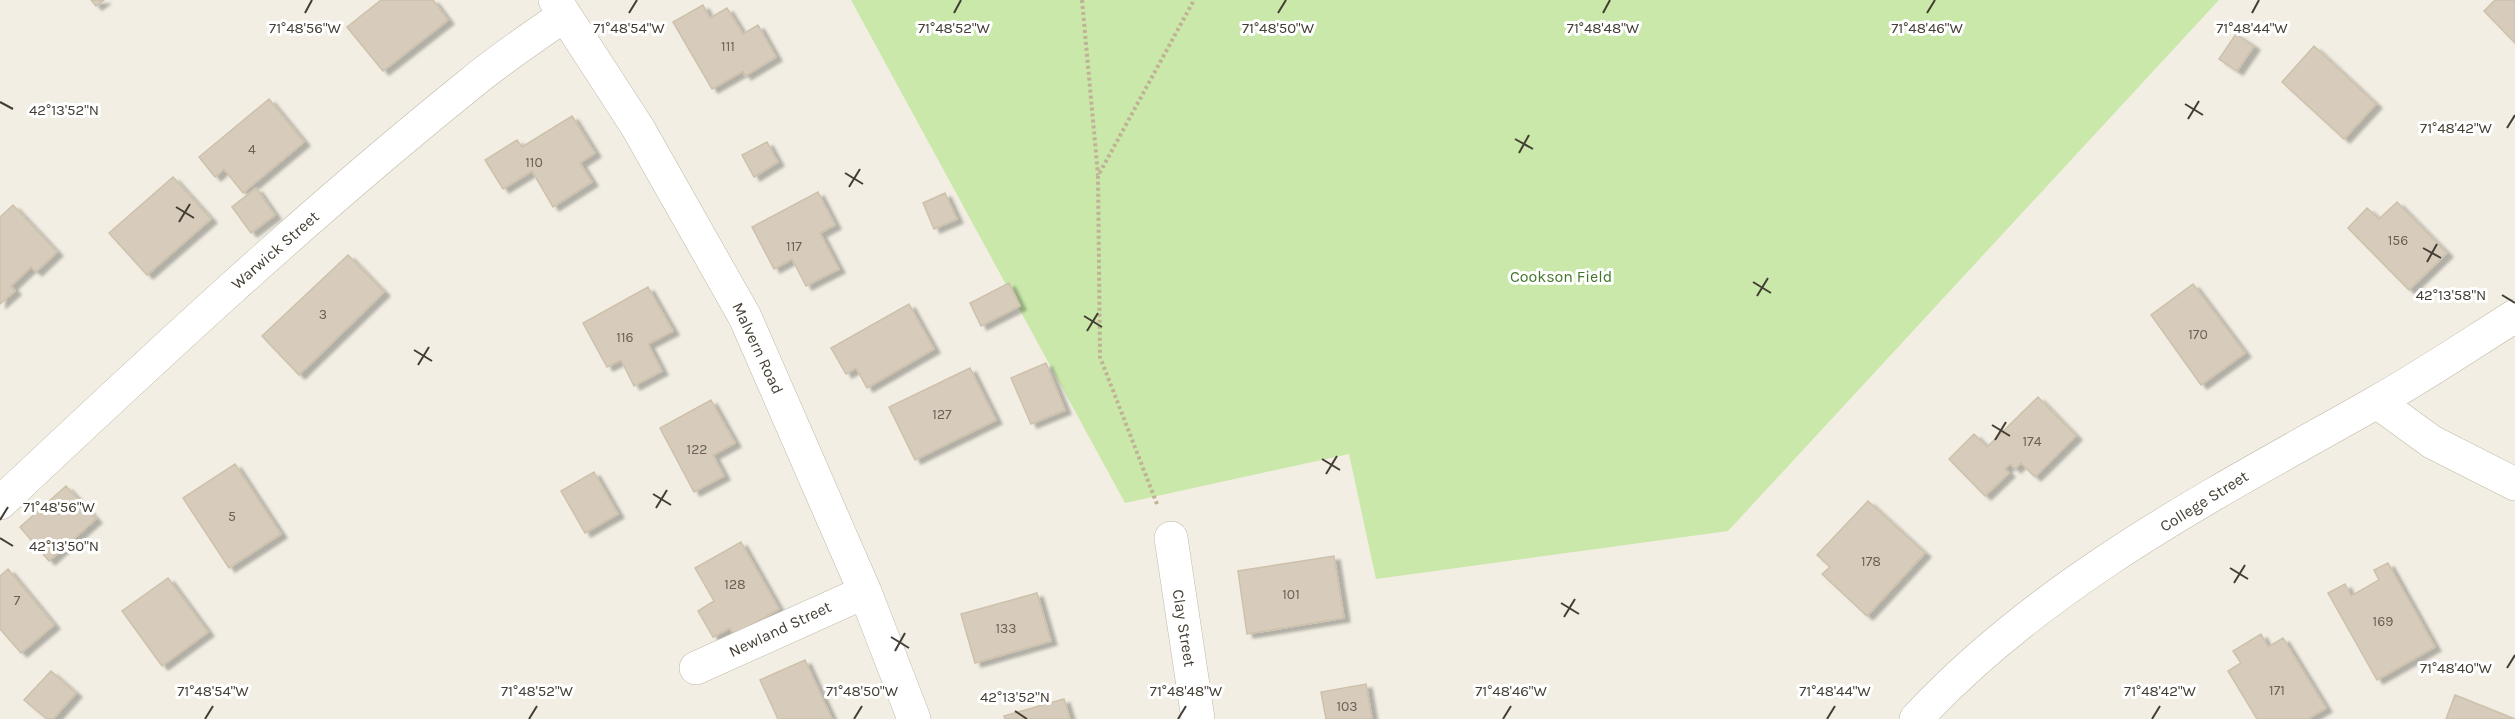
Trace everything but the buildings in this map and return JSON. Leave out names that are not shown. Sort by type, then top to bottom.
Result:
[{"type":"street","name":"Warwick Street","points":[[0,503],[200,316],[560,7]]},
{"type":"street","name":"Malvern Road","points":[[560,7],[638,128],[745,317],[865,592],[914,719]]},
{"type":"street","name":"College Street","points":[[1916,719],[1982,653],[2060,593],[2194,506],[2288,450],[2377,402],[2515,316]]},
{"type":"street","points":[[2377,402],[2432,442],[2515,484]]},
{"type":"street","name":"Clay Street","points":[[1171,538],[1198,719]]},
{"type":"street","name":"Newland Street","points":[[696,668],[865,592]]},
{"type":"path","points":[[1082,0],[1098,176],[1100,357],[1171,538]]},
{"type":"path","points":[[1098,176],[1194,0]]},
{"type":"green space","name":"Cookson Field","points":[[851,0],[2219,0],[1728,531],[1376,579],[1349,454],[1125,503]]}]
